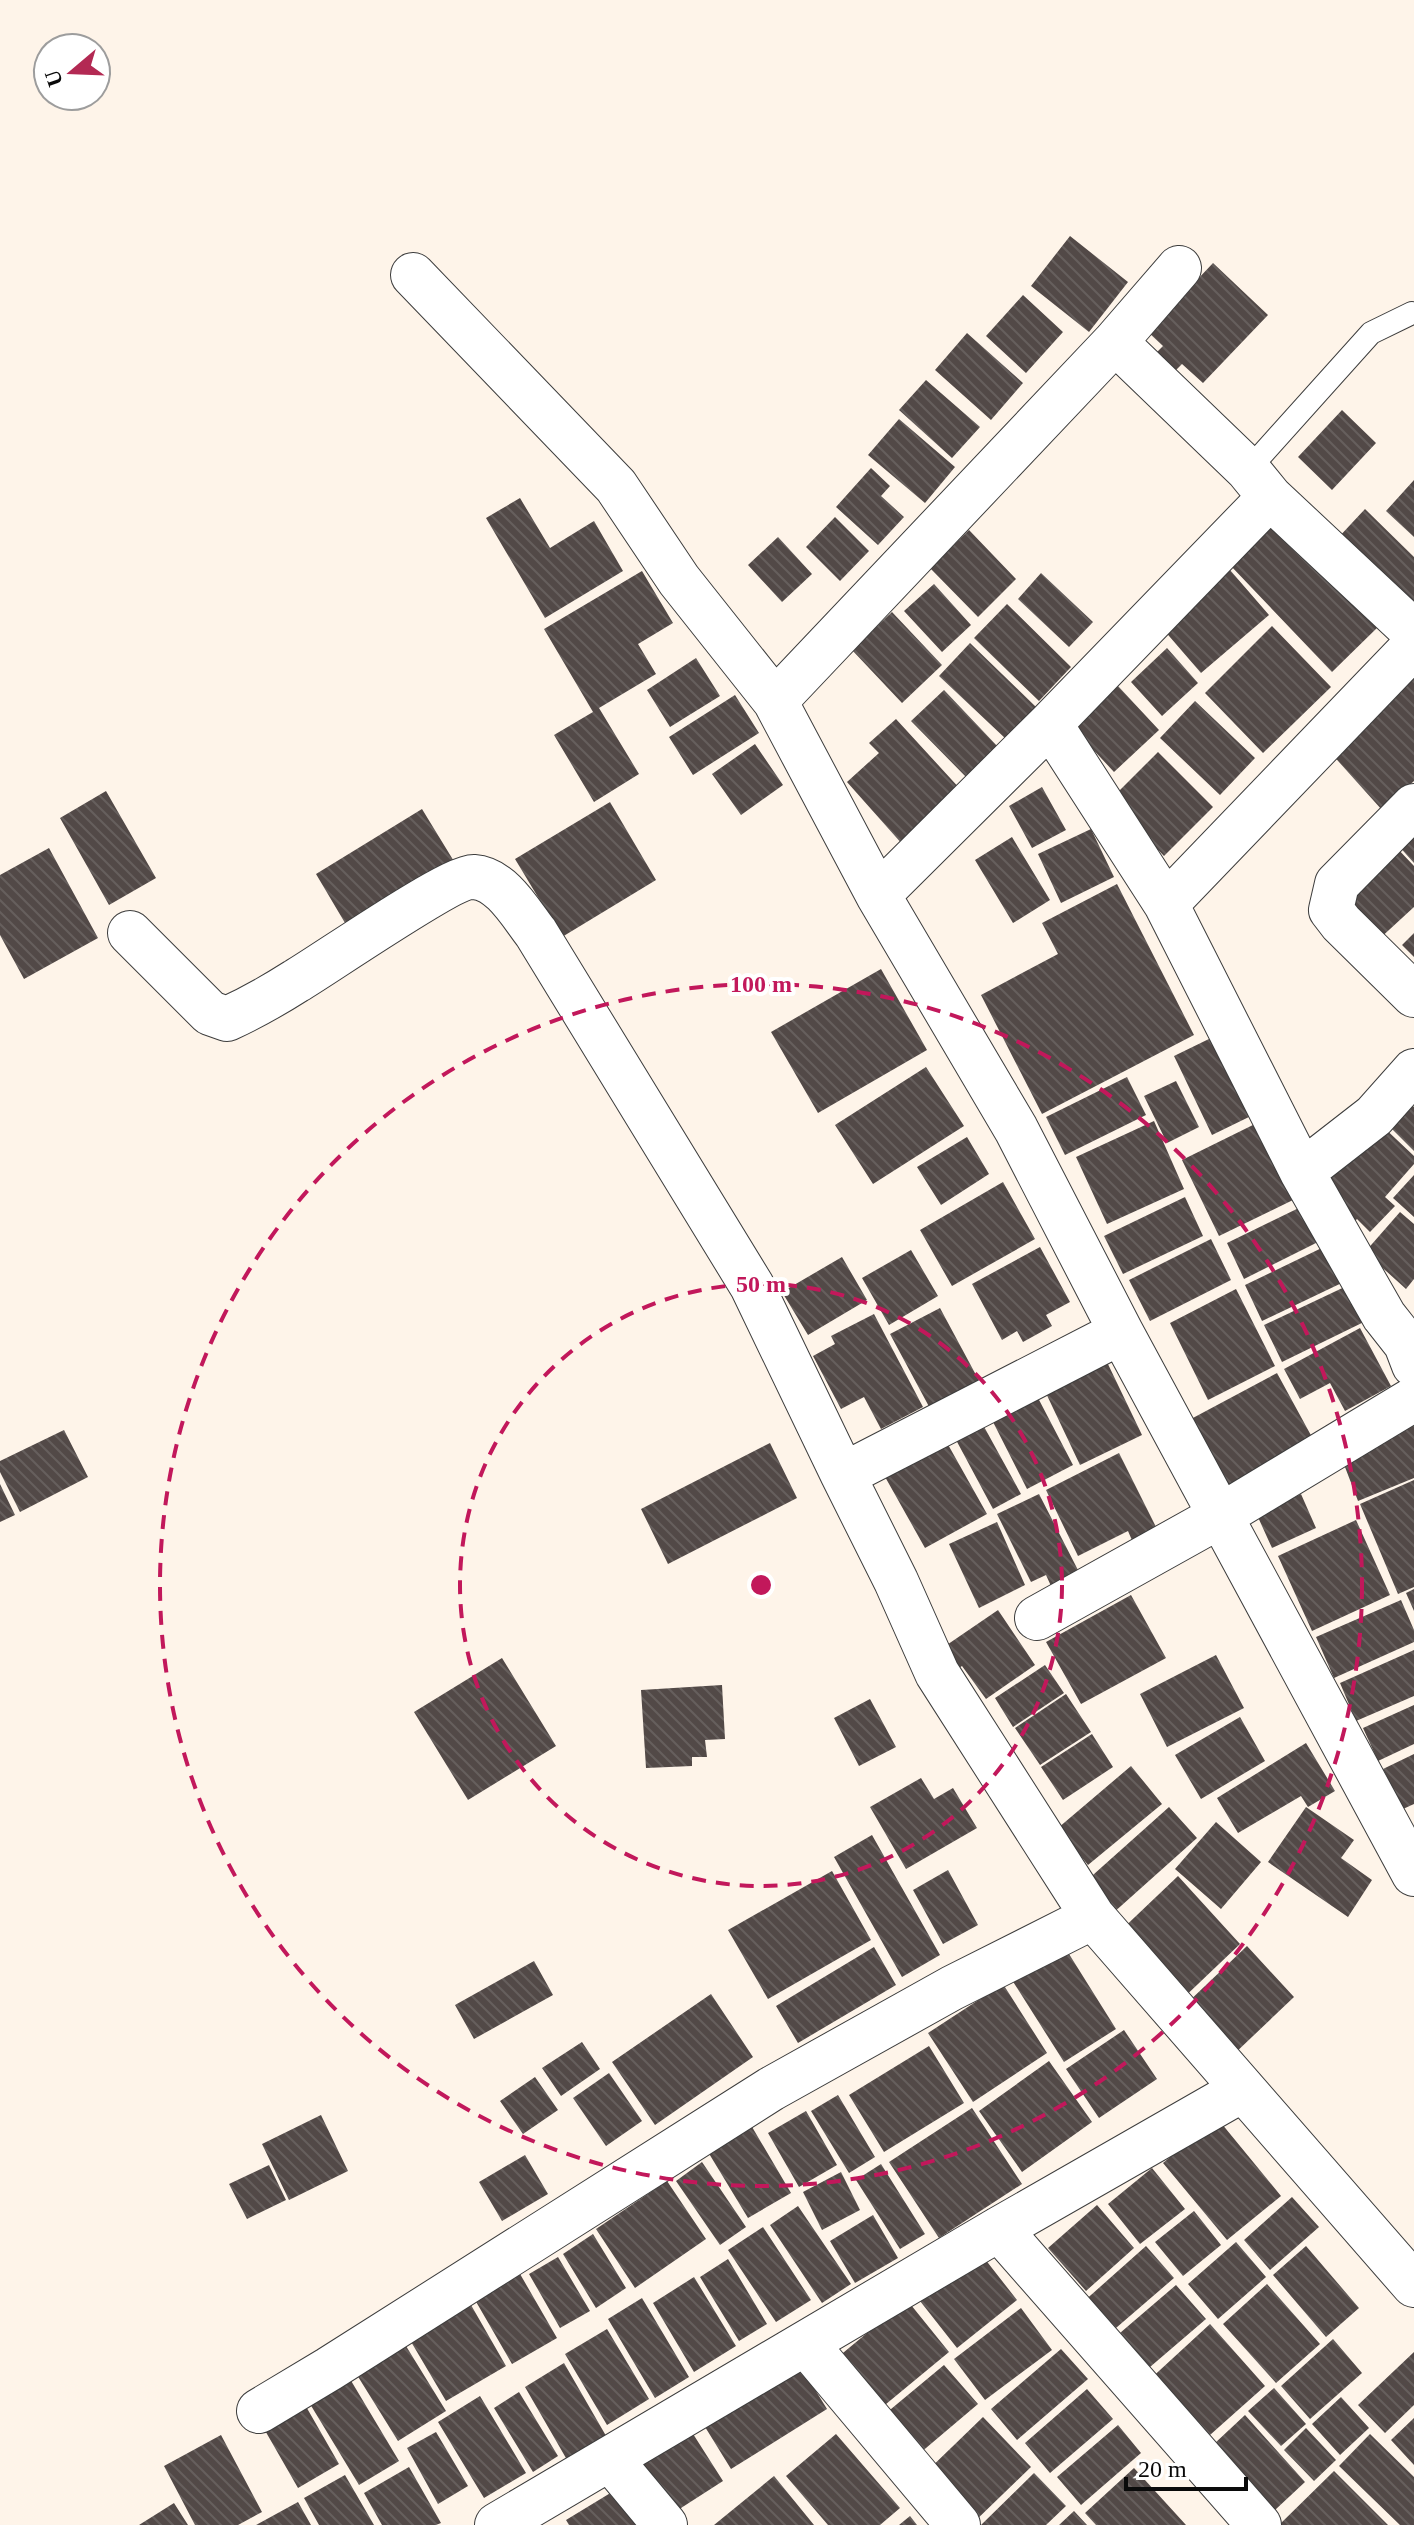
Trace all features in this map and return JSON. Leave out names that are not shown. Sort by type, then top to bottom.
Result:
[{"type":"street","points":[[775,701],[1115,342],[1179,268]]},
{"type":"street","points":[[413,275],[616,486],[679,580],[775,701],[878,895],[1016,1129],[1121,1332],[1414,1874]]},
{"type":"street","points":[[1115,342],[1414,632]]},
{"type":"street","points":[[878,895],[1050,724],[1259,484]]},
{"type":"street","points":[[1166,904],[1414,646]]},
{"type":"street","points":[[1050,724],[1166,904],[1302,1172],[1384,1316],[1411,1349]]},
{"type":"street","points":[[1414,806],[1337,884],[1331,910],[1414,995]]},
{"type":"street","points":[[130,933],[210,1013],[227,1019],[294,983],[449,886],[471,877],[485,880],[504,893],[544,945],[752,1286],[896,1581],[937,1673],[1093,1917],[1414,2285]]},
{"type":"street","points":[[1302,1172],[1374,1116],[1414,1071]]},
{"type":"street","points":[[843,1475],[1121,1332]]},
{"type":"street","points":[[1037,1618],[1220,1516],[1414,1399]]},
{"type":"street","points":[[259,2411],[771,2089],[952,1988],[1093,1917]]},
{"type":"street","points":[[497,2525],[999,2229],[1242,2090]]},
{"type":"street","points":[[999,2229],[1238,2517]]},
{"type":"street","points":[[806,2344],[958,2525]]},
{"type":"street","points":[[610,2459],[665,2525]]},
{"type":"lane","points":[[1259,484],[1371,333],[1412,313]]},
{"type":"building","points":[[1070,236],[1128,282],[1089,332],[1031,286]]},
{"type":"building","points":[[1213,263],[1268,315],[1203,383],[1182,364],[1173,373],[1154,355],[1163,346],[1148,332]]},
{"type":"building","points":[[1023,295],[1063,332],[1026,373],[986,336]]},
{"type":"building","points":[[967,333],[1023,383],[991,420],[935,370]]},
{"type":"building","points":[[926,380],[980,427],[952,458],[899,410]]},
{"type":"building","points":[[1342,410],[1376,443],[1332,490],[1298,457]]},
{"type":"building","points":[[899,419],[955,467],[925,503],[868,455]]},
{"type":"building","points":[[871,468],[890,486],[881,496],[904,517],[878,545],[836,507]]},
{"type":"building","points":[[1414,480],[1414,537],[1386,511]]},
{"type":"building","points":[[520,498],[550,548],[594,521],[623,571],[545,618],[486,518]]},
{"type":"building","points":[[1365,509],[1414,557],[1414,613],[1337,539]]},
{"type":"building","points":[[835,517],[869,551],[840,581],[806,547]]},
{"type":"building","points":[[1277,520],[1379,626],[1332,672],[1230,565]]},
{"type":"building","points":[[969,530],[1016,579],[978,617],[930,568]]},
{"type":"building","points":[[778,537],[812,574],[782,602],[748,565]]},
{"type":"building","points":[[1230,570],[1269,615],[1201,673],[1163,629]]},
{"type":"building","points":[[642,571],[673,623],[638,644],[656,674],[599,708],[639,774],[594,802],[554,735],[593,712],[544,629]]},
{"type":"building","points":[[1041,573],[1093,622],[1069,647],[1018,599]]},
{"type":"building","points":[[934,584],[971,625],[942,652],[904,611]]},
{"type":"building","points":[[1007,604],[1071,667],[1039,701],[974,638]]},
{"type":"building","points":[[892,612],[942,665],[902,703],[852,650]]},
{"type":"building","points":[[1272,626],[1331,687],[1263,753],[1205,693]]},
{"type":"building","points":[[970,643],[1036,707],[1006,739],[939,676]]},
{"type":"building","points":[[1167,648],[1198,683],[1162,716],[1131,682]]},
{"type":"building","points":[[696,658],[720,696],[670,727],[647,690]]},
{"type":"building","points":[[1414,677],[1414,781],[1382,810],[1330,752]]},
{"type":"building","points":[[1118,686],[1159,730],[1114,772],[1074,729]]},
{"type":"building","points":[[944,690],[999,748],[968,779],[911,721]]},
{"type":"building","points":[[735,695],[759,733],[693,775],[669,737]]},
{"type":"building","points":[[1195,701],[1255,758],[1220,795],[1160,738]]},
{"type":"building","points":[[896,719],[962,791],[903,845],[847,782],[879,753],[869,743]]},
{"type":"building","points":[[755,744],[783,785],[741,815],[712,774]]},
{"type":"building","points":[[1158,752],[1213,807],[1164,856],[1110,800]]},
{"type":"building","points":[[1042,787],[1066,830],[1032,848],[1009,806]]},
{"type":"building","points":[[106,791],[156,878],[109,905],[60,818]]},
{"type":"building","points":[[610,802],[656,880],[562,937],[515,859]]},
{"type":"building","points":[[422,809],[455,863],[348,928],[316,874]]},
{"type":"building","points":[[1414,812],[1414,863],[1388,834]]},
{"type":"building","points":[[1091,829],[1114,877],[1061,903],[1038,854]]},
{"type":"building","points":[[1012,837],[1050,900],[1013,923],[975,860]]},
{"type":"building","points":[[1395,846],[1414,866],[1414,907],[1377,941],[1339,898]]},
{"type":"building","points":[[49,848],[98,938],[24,979],[0,935],[0,875]]},
{"type":"building","points":[[1117,884],[1194,1035],[1042,1114],[981,995],[1058,954],[1042,923]]},
{"type":"building","points":[[1414,933],[1414,957],[1402,945]]},
{"type":"building","points":[[881,969],[927,1050],[818,1113],[771,1032]]},
{"type":"building","points":[[1213,1037],[1251,1116],[1212,1135],[1174,1056]]},
{"type":"building","points":[[926,1067],[964,1126],[873,1184],[835,1125]]},
{"type":"building","points":[[1127,1077],[1146,1115],[1065,1155],[1046,1117]]},
{"type":"building","points":[[1176,1081],[1199,1127],[1167,1143],[1144,1096]]},
{"type":"building","points":[[1405,1098],[1414,1107],[1414,1151],[1383,1120]]},
{"type":"building","points":[[1154,1121],[1184,1189],[1107,1224],[1076,1157]]},
{"type":"building","points":[[1378,1122],[1414,1156],[1414,1164],[1385,1197],[1395,1206],[1370,1232],[1357,1219],[1353,1223],[1329,1180],[1334,1167]]},
{"type":"building","points":[[1257,1123],[1293,1200],[1219,1236],[1182,1160]]},
{"type":"building","points":[[967,1137],[989,1174],[941,1205],[917,1167]]},
{"type":"building","points":[[1414,1175],[1414,1217],[1393,1198]]},
{"type":"building","points":[[1003,1182],[1035,1239],[952,1286],[920,1230]]},
{"type":"building","points":[[1185,1197],[1203,1236],[1123,1274],[1104,1236]]},
{"type":"building","points":[[1307,1204],[1324,1239],[1244,1279],[1227,1243]]},
{"type":"building","points":[[1400,1212],[1414,1224],[1414,1279],[1406,1289],[1365,1252]]},
{"type":"building","points":[[1211,1239],[1231,1280],[1150,1321],[1129,1280]]},
{"type":"building","points":[[1330,1244],[1348,1280],[1262,1321],[1245,1285]]},
{"type":"building","points":[[1040,1247],[1070,1302],[1046,1315],[1052,1326],[1023,1342],[1017,1331],[1002,1340],[972,1284]]},
{"type":"building","points":[[911,1250],[938,1296],[889,1325],[862,1278]]},
{"type":"building","points":[[842,1257],[867,1300],[808,1335],[782,1292]]},
{"type":"building","points":[[1353,1283],[1370,1319],[1282,1362],[1264,1325]]},
{"type":"building","points":[[1236,1289],[1275,1366],[1208,1400],[1170,1323]]},
{"type":"building","points":[[940,1308],[983,1388],[933,1414],[890,1334]]},
{"type":"building","points":[[874,1314],[923,1407],[881,1429],[864,1397],[841,1409],[813,1356],[835,1344],[831,1336]]},
{"type":"building","points":[[1360,1328],[1391,1386],[1345,1411],[1330,1383],[1300,1399],[1284,1369]]},
{"type":"building","points":[[1106,1360],[1142,1435],[1080,1465],[1044,1389]]},
{"type":"building","points":[[1277,1373],[1313,1439],[1227,1486],[1191,1419]]},
{"type":"building","points":[[1037,1396],[1073,1465],[1027,1489],[992,1420]]},
{"type":"building","points":[[982,1423],[1021,1494],[993,1509],[955,1438]]},
{"type":"building","points":[[1414,1424],[1414,1478],[1358,1501],[1340,1454]]},
{"type":"building","points":[[64,1430],[88,1477],[20,1512],[0,1472],[0,1461]]},
{"type":"building","points":[[946,1441],[987,1514],[925,1548],[884,1475]]},
{"type":"building","points":[[770,1443],[797,1498],[668,1564],[641,1509]]},
{"type":"building","points":[[1119,1453],[1159,1533],[1134,1545],[1128,1531],[1078,1556],[1046,1490]]},
{"type":"building","points":[[1414,1480],[1414,1587],[1398,1594],[1360,1504]]},
{"type":"building","points":[[0,1484],[15,1515],[0,1522]]},
{"type":"building","points":[[1039,1494],[1079,1572],[1051,1586],[1046,1575],[1031,1582],[997,1514]]},
{"type":"building","points":[[1301,1494],[1316,1528],[1272,1548],[1257,1515]]},
{"type":"building","points":[[1356,1520],[1390,1595],[1312,1631],[1278,1556]]},
{"type":"building","points":[[997,1522],[1025,1585],[979,1608],[949,1544]]},
{"type":"building","points":[[1414,1589],[1414,1611],[1406,1593]]},
{"type":"building","points":[[1131,1595],[1166,1658],[1081,1704],[1046,1642]]},
{"type":"building","points":[[1401,1600],[1414,1630],[1414,1642],[1334,1678],[1316,1637]]},
{"type":"building","points":[[998,1610],[1035,1665],[986,1699],[962,1666],[953,1672],[938,1651]]},
{"type":"building","points":[[1414,1650],[1414,1696],[1356,1721],[1340,1683]]},
{"type":"building","points":[[1216,1655],[1244,1708],[1167,1747],[1140,1694]]},
{"type":"building","points":[[502,1658],[556,1746],[468,1800],[414,1712]]},
{"type":"building","points":[[1045,1665],[1064,1693],[1013,1727],[995,1698]]},
{"type":"building","points":[[722,1685],[725,1739],[705,1740],[707,1757],[692,1757],[692,1766],[646,1768],[641,1690]]},
{"type":"building","points":[[1066,1694],[1091,1732],[1040,1765],[1015,1728]]},
{"type":"building","points":[[870,1699],[896,1747],[859,1766],[834,1718]]},
{"type":"building","points":[[1414,1705],[1414,1744],[1378,1761],[1363,1728]]},
{"type":"building","points":[[1240,1717],[1265,1761],[1201,1799],[1175,1755]]},
{"type":"building","points":[[1092,1734],[1113,1767],[1063,1800],[1041,1767]]},
{"type":"building","points":[[1306,1743],[1335,1791],[1308,1807],[1301,1796],[1238,1833],[1217,1798]]},
{"type":"building","points":[[1414,1754],[1414,1804],[1403,1809],[1383,1769]]},
{"type":"building","points":[[1131,1766],[1162,1804],[1088,1865],[1058,1828]]},
{"type":"building","points":[[921,1778],[934,1799],[953,1788],[977,1828],[906,1869],[870,1807]]},
{"type":"building","points":[[1169,1807],[1197,1838],[1112,1914],[1084,1883]]},
{"type":"building","points":[[1306,1807],[1354,1840],[1341,1858],[1372,1880],[1348,1917],[1268,1862]]},
{"type":"building","points":[[1216,1822],[1261,1862],[1221,1909],[1175,1869]]},
{"type":"building","points":[[872,1835],[940,1955],[902,1977],[834,1857]]},
{"type":"building","points":[[948,1870],[978,1925],[943,1944],[913,1890]]},
{"type":"building","points":[[832,1871],[871,1940],[768,1999],[728,1930]]},
{"type":"building","points":[[1178,1876],[1240,1944],[1177,2004],[1115,1936]]},
{"type":"building","points":[[1064,1946],[1116,2029],[1064,2062],[1012,1980]]},
{"type":"building","points":[[1247,1946],[1294,1997],[1232,2056],[1184,2006]]},
{"type":"building","points":[[874,1947],[896,1985],[798,2043],[776,2006]]},
{"type":"building","points":[[534,1961],[553,1995],[474,2039],[455,2005]]},
{"type":"building","points":[[1003,1984],[1047,2053],[973,2102],[928,2033]]},
{"type":"building","points":[[711,1994],[753,2057],[655,2125],[612,2062]]},
{"type":"building","points":[[1124,2030],[1157,2079],[1099,2118],[1066,2069]]},
{"type":"building","points":[[582,2042],[600,2069],[561,2096],[542,2068]]},
{"type":"building","points":[[929,2046],[964,2103],[884,2152],[849,2095]]},
{"type":"building","points":[[1049,2061],[1092,2122],[1022,2172],[979,2111]]},
{"type":"building","points":[[609,2073],[642,2121],[606,2146],[573,2098]]},
{"type":"building","points":[[535,2077],[558,2110],[523,2134],[500,2101]]},
{"type":"building","points":[[838,2095],[875,2157],[849,2173],[811,2111]]},
{"type":"building","points":[[972,2108],[1022,2184],[939,2238],[889,2162]]},
{"type":"building","points":[[806,2111],[837,2165],[799,2187],[768,2133]]},
{"type":"building","points":[[321,2115],[348,2171],[289,2200],[262,2144]]},
{"type":"building","points":[[745,2115],[791,2193],[748,2218],[702,2142]]},
{"type":"building","points":[[1217,2118],[1281,2196],[1227,2240],[1163,2163]]},
{"type":"building","points":[[525,2155],[548,2194],[502,2221],[479,2182]]},
{"type":"building","points":[[702,2162],[746,2227],[720,2245],[676,2181]]},
{"type":"building","points":[[881,2164],[925,2234],[900,2249],[856,2180]]},
{"type":"building","points":[[269,2165],[286,2200],[247,2219],[229,2184]]},
{"type":"building","points":[[1152,2168],[1185,2209],[1140,2244],[1108,2204]]},
{"type":"building","points":[[841,2172],[860,2210],[822,2230],[803,2192]]},
{"type":"building","points":[[667,2181],[706,2239],[635,2288],[596,2229]]},
{"type":"building","points":[[1292,2197],[1319,2227],[1270,2270],[1244,2240]]},
{"type":"building","points":[[1097,2205],[1134,2248],[1086,2291],[1048,2248]]},
{"type":"building","points":[[798,2206],[851,2284],[822,2303],[770,2225]]},
{"type":"building","points":[[1194,2211],[1221,2245],[1183,2276],[1155,2242]]},
{"type":"building","points":[[873,2215],[898,2258],[855,2283],[830,2241]]},
{"type":"building","points":[[763,2227],[811,2300],[776,2322],[728,2250]]},
{"type":"building","points":[[593,2234],[626,2288],[596,2308],[563,2254]]},
{"type":"building","points":[[1236,2242],[1266,2277],[1218,2319],[1188,2284]]},
{"type":"building","points":[[1146,2246],[1174,2278],[1109,2334],[1082,2303]]},
{"type":"building","points":[[1306,2246],[1359,2308],[1326,2337],[1273,2275]]},
{"type":"building","points":[[981,2254],[1017,2300],[957,2348],[920,2301]]},
{"type":"building","points":[[558,2257],[590,2311],[560,2328],[529,2274]]},
{"type":"building","points":[[728,2259],[767,2324],[739,2341],[700,2277]]},
{"type":"building","points":[[516,2267],[557,2338],[512,2364],[471,2293]]},
{"type":"building","points":[[694,2277],[736,2346],[694,2372],[653,2303]]},
{"type":"building","points":[[1267,2284],[1320,2344],[1276,2383],[1223,2324]]},
{"type":"building","points":[[1176,2285],[1206,2319],[1143,2373],[1113,2339]]},
{"type":"building","points":[[642,2298],[689,2377],[655,2398],[608,2319]]},
{"type":"building","points":[[907,2300],[949,2352],[874,2414],[832,2362]]},
{"type":"building","points":[[471,2305],[506,2366],[446,2401],[410,2340]]},
{"type":"building","points":[[1021,2308],[1052,2350],[985,2400],[954,2359]]},
{"type":"building","points":[[1210,2324],[1265,2386],[1201,2443],[1147,2382]]},
{"type":"building","points":[[607,2329],[649,2399],[607,2425],[565,2354]]},
{"type":"building","points":[[1333,2339],[1362,2373],[1310,2419],[1281,2386]]},
{"type":"building","points":[[406,2346],[446,2411],[398,2441],[357,2375]]},
{"type":"building","points":[[1061,2349],[1088,2379],[1017,2440],[991,2409]]},
{"type":"building","points":[[1414,2352],[1414,2405],[1385,2433],[1358,2405]]},
{"type":"building","points":[[798,2362],[827,2409],[731,2469],[702,2422]]},
{"type":"building","points":[[564,2363],[609,2441],[570,2465],[525,2387]]},
{"type":"building","points":[[944,2365],[978,2404],[913,2459],[879,2419]]},
{"type":"building","points":[[347,2374],[399,2461],[359,2485],[307,2399]]},
{"type":"building","points":[[1274,2388],[1306,2424],[1281,2446],[1248,2411]]},
{"type":"building","points":[[1087,2389],[1113,2419],[1050,2473],[1025,2443]]},
{"type":"building","points":[[519,2392],[558,2456],[533,2472],[494,2408]]},
{"type":"building","points":[[480,2396],[526,2473],[484,2498],[438,2422]]},
{"type":"building","points":[[1341,2397],[1369,2428],[1340,2455],[1312,2424]]},
{"type":"building","points":[[304,2403],[339,2464],[298,2488],[263,2427]]},
{"type":"building","points":[[1245,2415],[1305,2482],[1275,2510],[1214,2444]]},
{"type":"building","points":[[983,2417],[1031,2467],[971,2525],[921,2477]]},
{"type":"building","points":[[1414,2418],[1414,2465],[1391,2440]]},
{"type":"building","points":[[1118,2425],[1141,2453],[1081,2505],[1057,2477]]},
{"type":"building","points":[[688,2426],[723,2481],[667,2517],[632,2461]]},
{"type":"building","points":[[1306,2428],[1336,2460],[1314,2481],[1284,2450]]},
{"type":"building","points":[[436,2432],[468,2486],[438,2504],[407,2448]]},
{"type":"building","points":[[836,2434],[900,2508],[880,2525],[828,2525],[786,2476]]},
{"type":"building","points":[[1370,2434],[1414,2477],[1414,2525],[1400,2525],[1339,2466]]},
{"type":"building","points":[[221,2435],[262,2512],[238,2525],[195,2525],[164,2466]]},
{"type":"building","points":[[409,2467],[441,2523],[382,2525],[364,2493]]},
{"type":"building","points":[[1134,2468],[1186,2525],[1096,2525],[1085,2513]]},
{"type":"building","points":[[1334,2471],[1388,2525],[1279,2525]]},
{"type":"building","points":[[1034,2473],[1066,2506],[1046,2525],[981,2525]]},
{"type":"building","points":[[345,2475],[374,2525],[319,2525],[304,2498]]},
{"type":"building","points":[[774,2476],[814,2525],[714,2525]]},
{"type":"building","points":[[617,2489],[638,2525],[569,2525],[566,2520]]},
{"type":"building","points":[[298,2502],[311,2525],[256,2525]]},
{"type":"building","points":[[174,2503],[188,2525],[139,2525]]},
{"type":"building","points":[[1074,2511],[1087,2525],[1059,2525]]},
{"type":"building","points":[[910,2516],[917,2525],[899,2525]]}]
